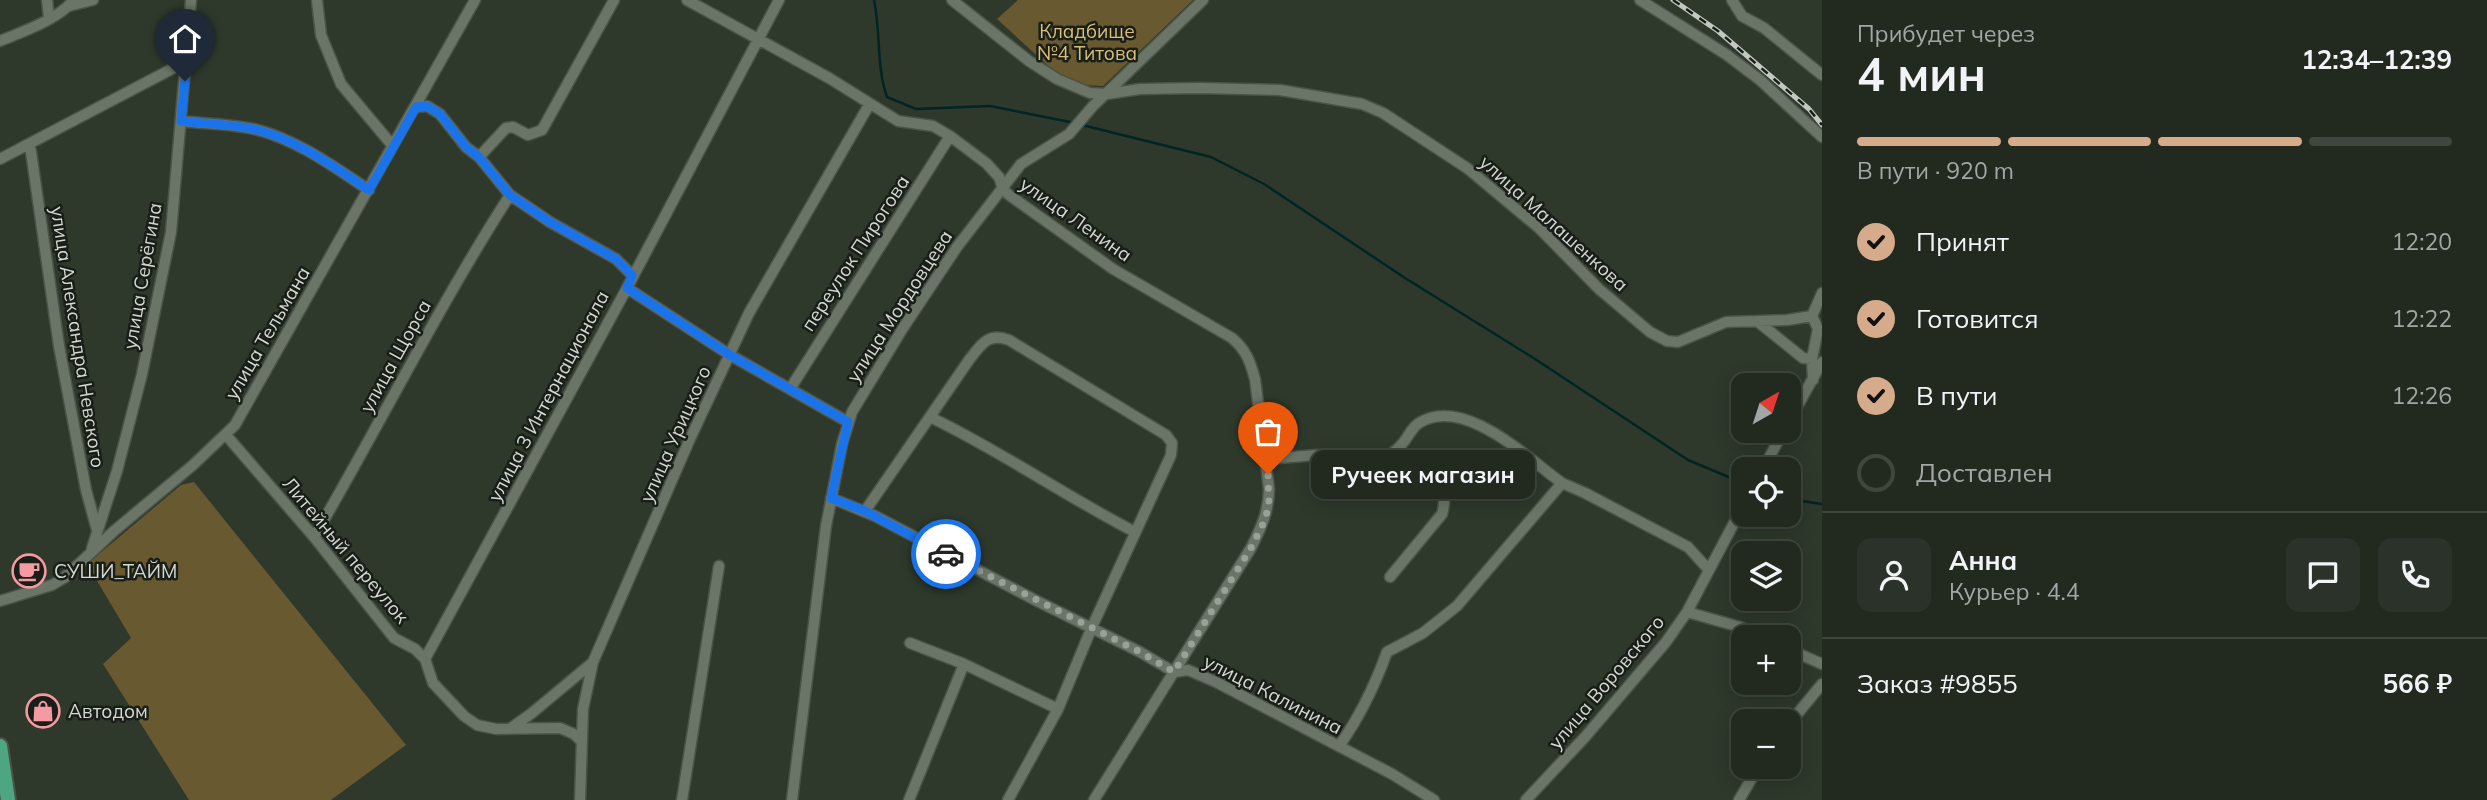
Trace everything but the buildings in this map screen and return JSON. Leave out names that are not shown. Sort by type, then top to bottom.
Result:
[{"type":"main road","points":[[0,746],[8,800]]},
{"type":"street","points":[[47,0],[49,18]]},
{"type":"street","points":[[0,41],[49,18],[71,3],[93,0]]},
{"type":"street","name":"улица Серёгина","points":[[90,552],[142,374],[171,232],[191,0]]},
{"type":"street","points":[[317,0],[321,35],[341,84],[392,145]]},
{"type":"street","name":"улица Тельмана","points":[[0,601],[52,585],[64,578],[234,425],[475,0]]},
{"type":"street","points":[[479,157],[506,128],[513,127],[528,135],[542,130],[614,0]]},
{"type":"street","name":"улица Ленина","points":[[687,0],[829,78],[898,121],[933,126],[950,136],[986,163],[999,177],[1003,189],[1113,268],[1222,331],[1243,348],[1250,361],[1266,458],[1269,506],[1263,524],[1251,548],[1094,800]]},
{"type":"street","name":"улица 3 Интернационала","points":[[425,659],[627,288],[779,0]]},
{"type":"street","name":"улица Малашенкова","points":[[952,0],[1029,61],[1057,79],[1090,93],[1199,88],[1280,90],[1362,104],[1400,123],[1467,168],[1539,228],[1599,289],[1650,332],[1667,341],[1678,342],[1726,322],[1787,320],[1812,316]]},
{"type":"street","name":"улица Мордовцева","points":[[792,800],[826,526],[848,422],[903,328],[957,247],[1021,164],[1054,145],[1076,128],[1093,106],[1203,0]]},
{"type":"street","points":[[1640,0],[1727,55],[1760,80],[1822,137]]},
{"type":"street","points":[[1732,0],[1742,16],[1764,28],[1822,75]]},
{"type":"street","points":[[0,159],[187,61]]},
{"type":"street","points":[[1090,93],[1093,106]]},
{"type":"street","name":"улица Урицкого","points":[[580,800],[583,709],[593,662],[689,440],[749,313],[869,105]]},
{"type":"street","points":[[416,107],[427,106],[440,114],[510,195],[550,222],[616,259],[632,275]]},
{"type":"street","points":[[181,121],[257,130],[288,141],[317,156],[369,190]]},
{"type":"street","name":"переулок Пирогова","points":[[790,388],[950,136]]},
{"type":"street","name":"улица Александра Невского","points":[[30,145],[59,346],[86,490],[97,533]]},
{"type":"street","name":"улица Щорса","points":[[314,537],[354,470],[471,255],[510,195]]},
{"type":"street","points":[[627,288],[730,355],[848,422]]},
{"type":"street","points":[[1801,397],[1816,368],[1820,329],[1812,316],[1822,293]]},
{"type":"street","points":[[1757,321],[1816,368]]},
{"type":"street","points":[[865,511],[985,340],[993,336],[1009,340],[1154,427],[1172,443],[1171,454],[1092,627],[1058,709],[1009,800]]},
{"type":"street","points":[[1390,455],[1403,444],[1414,426],[1422,421],[1446,415],[1479,424],[1562,483],[1688,547],[1708,569]]},
{"type":"street","points":[[930,417],[969,436],[1089,509],[1135,532]]},
{"type":"street","name":"Литейный переулок","points":[[226,435],[314,537],[394,638],[415,649],[425,659],[433,682],[464,716],[477,724],[496,729],[560,728],[574,734],[582,742]]},
{"type":"street","points":[[1266,458],[1390,455],[1430,473],[1445,495],[1442,514],[1390,577]]},
{"type":"street","points":[[1339,746],[1351,729],[1387,652],[1423,633],[1457,606],[1562,483]]},
{"type":"street","name":"улица Калинина","points":[[831,498],[865,511],[1174,672],[1188,670],[1216,682],[1392,774],[1434,800]]},
{"type":"street","name":"улица Воровского","points":[[1526,800],[1633,682],[1687,612],[1731,527]]},
{"type":"street","points":[[682,800],[719,566]]},
{"type":"street","points":[[1687,612],[1733,625]]},
{"type":"street","points":[[910,643],[964,664],[1058,709]]},
{"type":"street","points":[[1801,655],[1820,663],[1821,674],[1821,685],[1801,709]]},
{"type":"street","points":[[510,728],[593,662]]},
{"type":"street","points":[[909,800],[964,664]]},
{"type":"street","points":[[1739,800],[1751,779]]},
{"type":"green space","name":"Кладбище №4 Титова","points":[[1018,0],[1193,0],[1103,86],[1082,85],[1056,73],[997,19]]},
{"type":"green space","points":[[194,482],[406,745],[331,800],[189,800],[103,664],[131,638],[87,564],[181,485]]},
{"type":"waterway","points":[[874,0],[881,73],[887,97],[916,109],[990,106],[1075,123]]},
{"type":"waterway","points":[[1082,125],[1211,157],[1264,184],[1688,460],[1731,478]]},
{"type":"waterway","points":[[1801,501],[1822,504]]},
{"type":"railway","points":[[1673,0],[1718,31],[1809,109],[1822,125]]},
{"type":"way so far","points":[[946,554],[1092,627],[1174,672],[1263,524],[1269,506],[1268,474]]},
{"type":"place","name":"Ручеек магазин","points":[[1268,474]]},
{"type":"place","name":"СУШИ_ТАЙМ","points":[[29,571]]},
{"type":"place","name":"Автодом","points":[[43,711]]},
{"type":"route","points":[[185,81],[181,121],[257,130],[288,141],[317,156],[369,190],[392,145],[416,107],[427,106],[440,114],[510,195],[550,222],[616,259],[632,275],[627,288],[730,355],[848,422],[831,498],[865,511],[946,554]]}]
